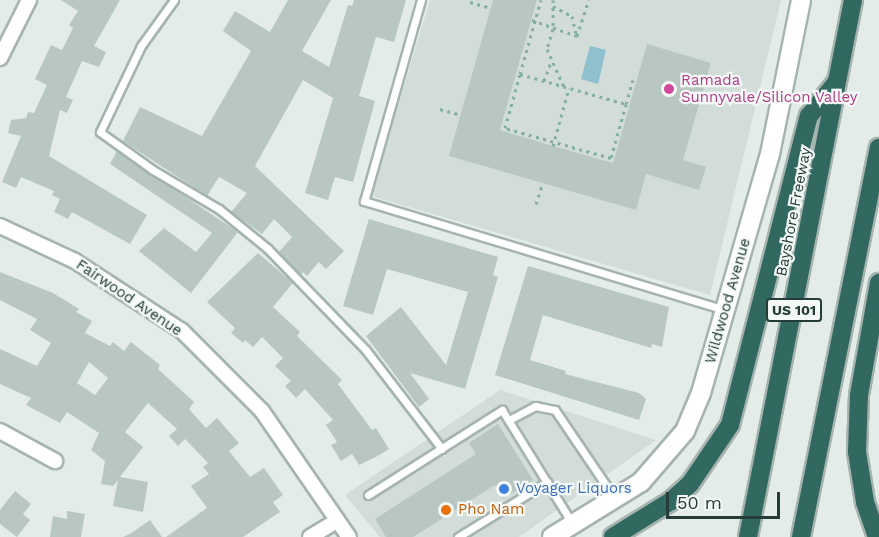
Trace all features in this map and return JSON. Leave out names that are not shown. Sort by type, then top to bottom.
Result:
[{"type":"highway","name":"Bayshore Freeway","points":[[748,537],[853,0]]},
{"type":"highway","points":[[613,537],[671,501],[690,484],[730,425],[809,116],[837,82]]},
{"type":"highway","points":[[801,537],[879,148]]},
{"type":"highway","points":[[877,537],[865,502],[856,452],[859,395],[879,283]]},
{"type":"highway","points":[[813,537],[824,428]]},
{"type":"street","points":[[0,57],[29,0]]},
{"type":"street","name":"Wildwood Avenue","points":[[552,537],[641,482],[685,431],[701,393],[770,154],[801,0]]},
{"type":"street","name":"Fairwood Avenue","points":[[0,226],[75,261],[182,332],[262,411],[350,537]]},
{"type":"street","points":[[0,430],[55,461]]},
{"type":"street","points":[[310,537],[337,521]]},
{"type":"lane","points":[[174,0],[141,46],[100,132],[153,170],[219,209],[268,249],[365,349],[442,449]]},
{"type":"lane","points":[[421,0],[364,201],[725,310]]},
{"type":"lane","points":[[509,420],[535,406],[555,410],[614,497]]},
{"type":"lane","points":[[368,495],[502,410],[572,523]]},
{"type":"lane","points":[[458,537],[547,482]]},
{"type":"path","points":[[541,0],[533,20],[520,74],[503,127],[553,144],[611,158],[633,80]]},
{"type":"path","points":[[553,0],[553,29],[546,46],[551,62],[564,87]]},
{"type":"path","points":[[577,36],[589,0]]},
{"type":"path","points":[[470,2],[491,8]]},
{"type":"path","points":[[553,6],[572,15],[577,36]]},
{"type":"path","points":[[533,20],[577,36]]},
{"type":"path","points":[[544,81],[551,62]]},
{"type":"path","points":[[520,74],[626,104]]},
{"type":"path","points":[[553,144],[569,88]]},
{"type":"path","points":[[440,109],[461,115]]},
{"type":"path","points":[[536,204],[543,183]]},
{"type":"shaded area","points":[[430,0],[781,0],[710,295],[371,196]]},
{"type":"shaded area","points":[[500,390],[656,440],[519,537],[380,537],[345,495]]},
{"type":"water","points":[[590,46],[606,50],[598,84],[581,79]]},
{"type":"building","points":[[61,0],[120,0],[94,46],[106,52],[99,67],[82,61],[66,97],[73,100],[67,113],[60,110],[49,156],[147,215],[130,244],[72,212],[68,219],[54,212],[60,199],[52,195],[54,191],[21,177],[16,188],[2,182],[21,136],[8,133],[11,120],[26,118],[28,112],[34,113],[47,85],[35,79],[51,45],[62,50],[73,28],[69,25],[78,11]]},
{"type":"building","points":[[288,0],[331,0],[302,51],[329,67],[348,5],[352,6],[354,0],[406,0],[394,42],[376,37],[359,96],[375,101],[353,182],[335,177],[328,200],[305,193],[333,98],[303,80],[255,166],[344,251],[326,269],[319,262],[307,276],[303,272],[301,275],[279,252],[292,237],[274,219],[262,234],[231,212],[247,193],[219,177],[207,196],[123,141],[140,107],[202,136],[251,51],[223,31],[235,11],[270,32]]},
{"type":"building","name":"Ramada Sunnyvale/Silicon Valley","points":[[493,0],[537,0],[500,130],[553,146],[613,163],[647,44],[711,63],[683,160],[706,167],[699,190],[646,174],[636,210],[449,156]]},
{"type":"building","points":[[117,151],[238,232],[191,293],[139,251],[164,228],[196,252],[212,233],[110,164]]},
{"type":"building","points":[[369,219],[498,257],[493,275],[498,277],[465,389],[410,373],[429,399],[419,407],[366,336],[401,307],[446,365],[468,292],[387,269],[373,315],[343,306]]},
{"type":"building","points":[[258,253],[293,283],[273,307],[300,332],[297,336],[342,380],[338,384],[372,430],[376,428],[389,449],[359,465],[352,454],[341,461],[331,445],[337,442],[326,425],[333,420],[305,389],[296,398],[285,386],[291,381],[275,366],[283,358],[262,337],[253,347],[245,340],[243,343],[231,333],[235,328],[207,302]]},
{"type":"building","points":[[528,266],[669,307],[662,347],[652,344],[651,348],[543,315],[530,360],[566,371],[565,374],[639,393],[646,399],[639,420],[495,375]]},
{"type":"building","points":[[0,272],[53,293],[79,309],[76,312],[92,321],[85,333],[110,346],[113,342],[124,351],[131,342],[160,365],[158,369],[194,402],[189,409],[206,428],[217,418],[239,443],[229,451],[250,477],[264,468],[283,495],[273,502],[280,512],[243,537],[166,537],[207,508],[191,486],[209,474],[203,467],[208,463],[185,439],[178,446],[169,436],[177,429],[148,403],[125,432],[143,447],[120,477],[148,482],[143,512],[113,506],[118,480],[113,486],[101,484],[105,461],[91,450],[99,433],[67,412],[60,423],[26,405],[31,398],[0,384],[0,349],[37,366],[51,343],[30,330],[37,319],[0,300]],"holes":[[[89,362],[108,378],[95,395],[77,383]]]},
{"type":"building","points":[[498,424],[533,480],[503,499],[495,485],[413,537],[386,537],[375,519],[476,454],[469,443]]},
{"type":"building","points":[[15,491],[31,504],[23,514],[30,520],[17,537],[0,524],[0,510]]},
{"type":"building","points":[[67,511],[85,514],[81,537],[50,537],[53,516],[67,519]]},
{"type":"building","points":[[150,520],[162,537],[123,537],[130,534]]},
{"type":"place","name":"Ramada Sunnyvale/Silicon Valley","points":[[669,89]]},
{"type":"place","name":"Voyager Liquors","points":[[504,489]]},
{"type":"place","name":"Pho Nam","points":[[446,510]]}]
